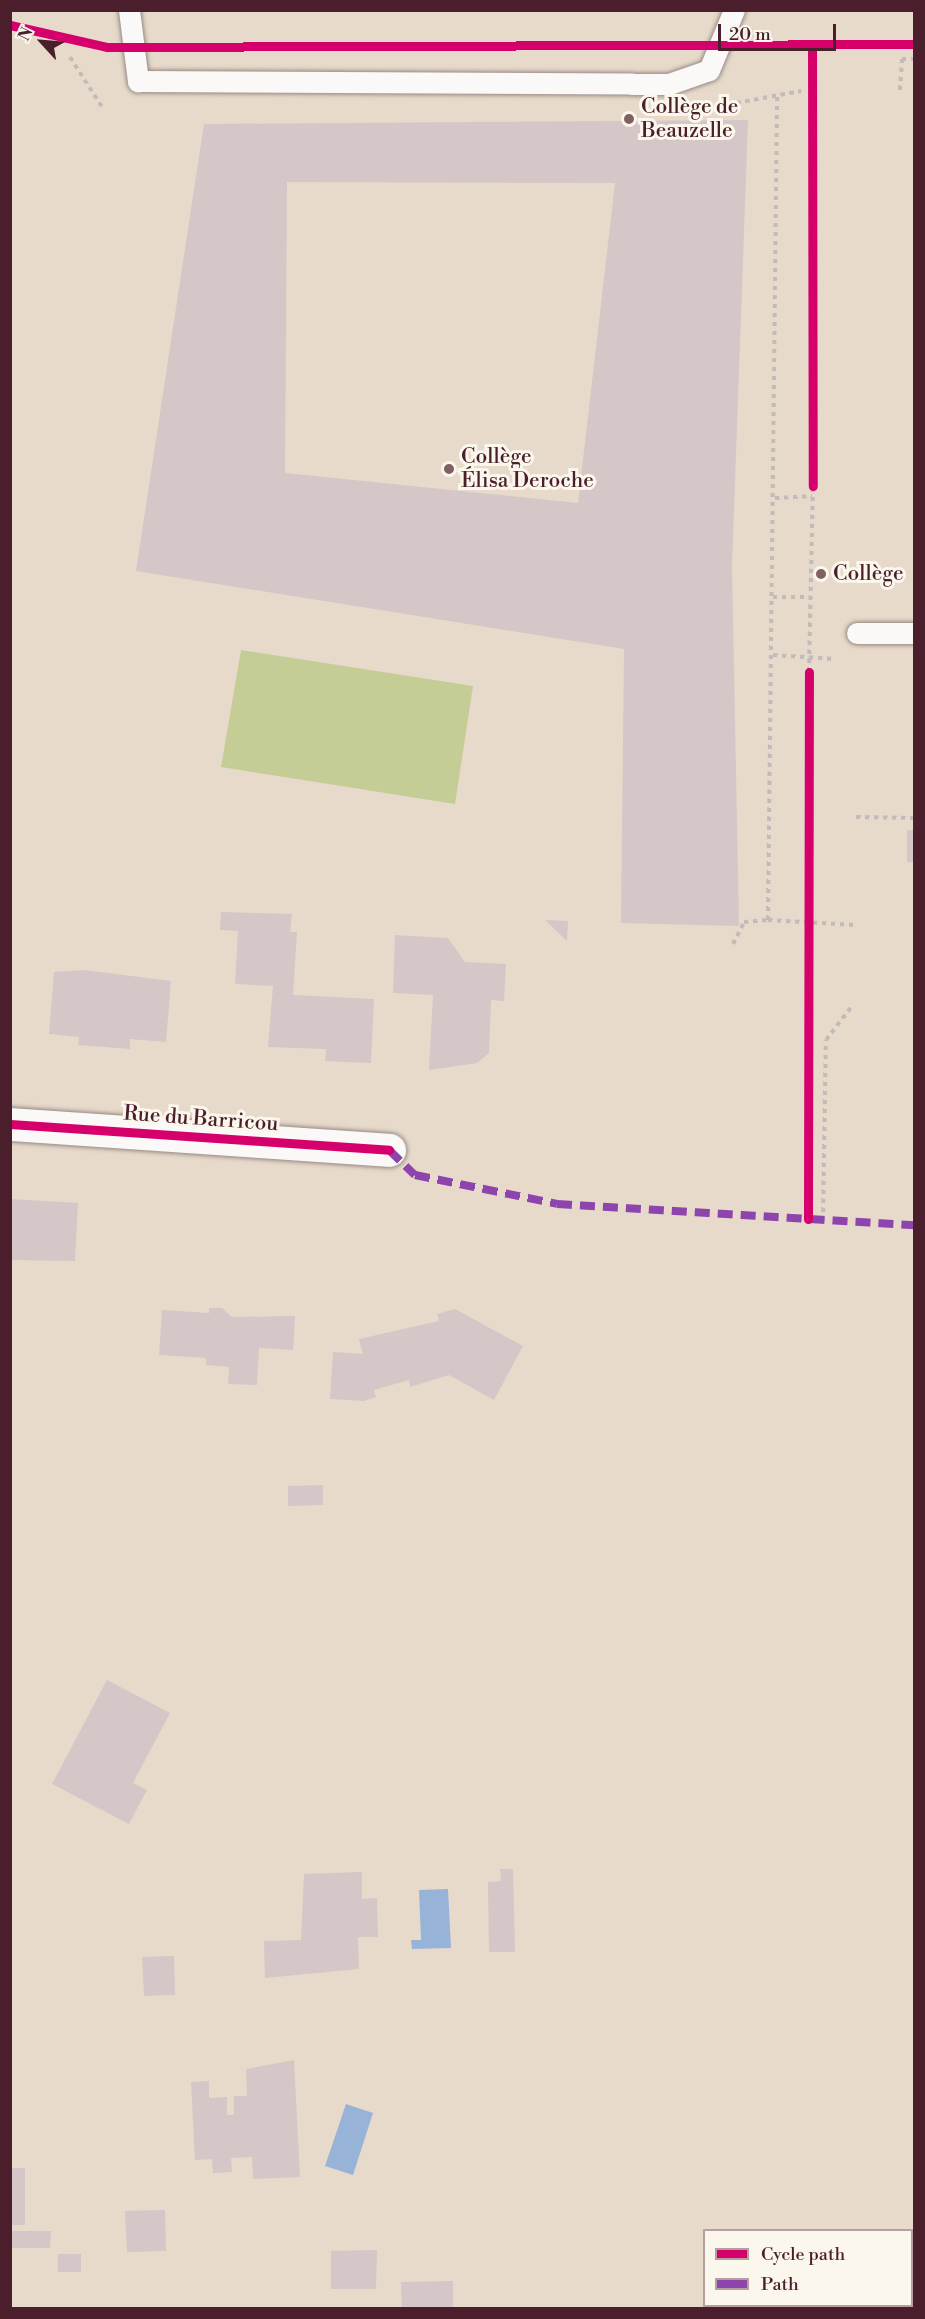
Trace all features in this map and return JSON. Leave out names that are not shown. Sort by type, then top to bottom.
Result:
[{"type":"street","name":"Rue du Barricou","points":[[10,1124],[389,1150]]},
{"type":"lane","points":[[129,10],[138,81],[632,84],[669,84],[709,70],[734,10]]},
{"type":"lane","points":[[857,633],[915,633]]},
{"type":"path","points":[[70,57],[102,107]]},
{"type":"path","points":[[900,90],[902,59],[915,59]]},
{"type":"path","points":[[812,79],[812,103]]},
{"type":"path","points":[[681,112],[801,91]]},
{"type":"path","points":[[768,920],[775,498],[777,97]]},
{"type":"path","points":[[808,684],[813,474]]},
{"type":"path","points":[[775,498],[812,491]]},
{"type":"path","points":[[773,597],[810,597]]},
{"type":"path","points":[[773,655],[835,659]]},
{"type":"path","points":[[856,817],[915,818]]},
{"type":"path","points":[[807,911],[807,935]]},
{"type":"path","points":[[733,944],[744,921],[768,920],[855,925]]},
{"type":"path","points":[[823,1221],[826,1040],[852,1006]]},
{"type":"green space","points":[[241,650],[473,686],[455,804],[221,767]]},
{"type":"water","points":[[448,1889],[451,1948],[412,1949],[411,1940],[421,1940],[419,1890]]},
{"type":"water","points":[[346,2104],[373,2113],[353,2175],[325,2166]]},
{"type":"building","points":[[748,120],[732,567],[739,926],[621,923],[624,649],[136,571],[204,124]],"holes":[[[287,182],[615,183],[578,503],[285,473]]]},
{"type":"building","points":[[907,830],[914,830],[914,862],[907,862]]},
{"type":"building","points":[[221,912],[292,914],[290,932],[297,932],[293,995],[374,999],[371,1063],[325,1061],[326,1049],[268,1047],[273,986],[235,984],[238,931],[220,930]]},
{"type":"building","points":[[545,920],[568,921],[567,941]]},
{"type":"building","points":[[395,935],[448,938],[465,962],[506,964],[504,1001],[491,1000],[489,1053],[477,1063],[429,1070],[433,995],[393,993]]},
{"type":"building","points":[[84,970],[171,981],[166,1042],[130,1039],[130,1049],[78,1045],[79,1037],[49,1034],[54,972]]},
{"type":"building","points":[[10,1199],[78,1203],[75,1261],[10,1260]]},
{"type":"building","points":[[209,1308],[222,1308],[232,1317],[295,1316],[293,1350],[259,1348],[257,1385],[228,1384],[229,1367],[206,1365],[206,1358],[159,1355],[162,1310],[209,1313]]},
{"type":"building","points":[[455,1309],[523,1346],[494,1400],[449,1375],[410,1387],[409,1380],[374,1390],[376,1397],[364,1401],[330,1399],[333,1352],[363,1354],[359,1339],[439,1321],[437,1314]]},
{"type":"building","points":[[323,1485],[323,1505],[288,1506],[288,1486]]},
{"type":"building","points":[[107,1680],[170,1713],[133,1783],[147,1790],[129,1824],[52,1784]]},
{"type":"building","points":[[500,1869],[513,1869],[515,1952],[489,1952],[488,1882],[501,1881]]},
{"type":"building","points":[[362,1872],[362,1899],[377,1898],[378,1937],[358,1937],[359,1969],[265,1978],[264,1941],[301,1940],[304,1874]]},
{"type":"building","points":[[174,1956],[175,1995],[144,1996],[142,1957]]},
{"type":"building","points":[[294,2060],[300,2177],[253,2179],[252,2157],[231,2158],[232,2172],[213,2173],[212,2159],[195,2160],[191,2082],[209,2081],[209,2098],[227,2097],[227,2115],[234,2115],[234,2096],[247,2096],[246,2069]]},
{"type":"building","points":[[10,2168],[25,2168],[25,2225],[10,2225]]},
{"type":"building","points":[[165,2210],[166,2251],[127,2252],[125,2211]]},
{"type":"building","points":[[10,2231],[51,2231],[50,2248],[10,2248]]},
{"type":"building","points":[[377,2250],[376,2289],[331,2289],[331,2251]]},
{"type":"building","points":[[58,2254],[81,2254],[81,2272],[58,2272]]},
{"type":"building","points":[[453,2281],[453,2308],[402,2308],[401,2282]]},
{"type":"marked path","points":[[389,1150],[415,1175],[557,1204],[914,1225]]},
{"type":"cycle path","points":[[10,25],[107,47],[914,44]]},
{"type":"cycle path","points":[[812,44],[813,486]]},
{"type":"cycle path","points":[[808,1219],[809,672]]},
{"type":"cycle path","points":[[10,1124],[389,1150]]},
{"type":"place","name":"Collège de Beauzelle","points":[[629,119]]},
{"type":"place","name":"Collège Élisa Deroche","points":[[449,469]]},
{"type":"place","name":"Collège","points":[[821,574]]}]
